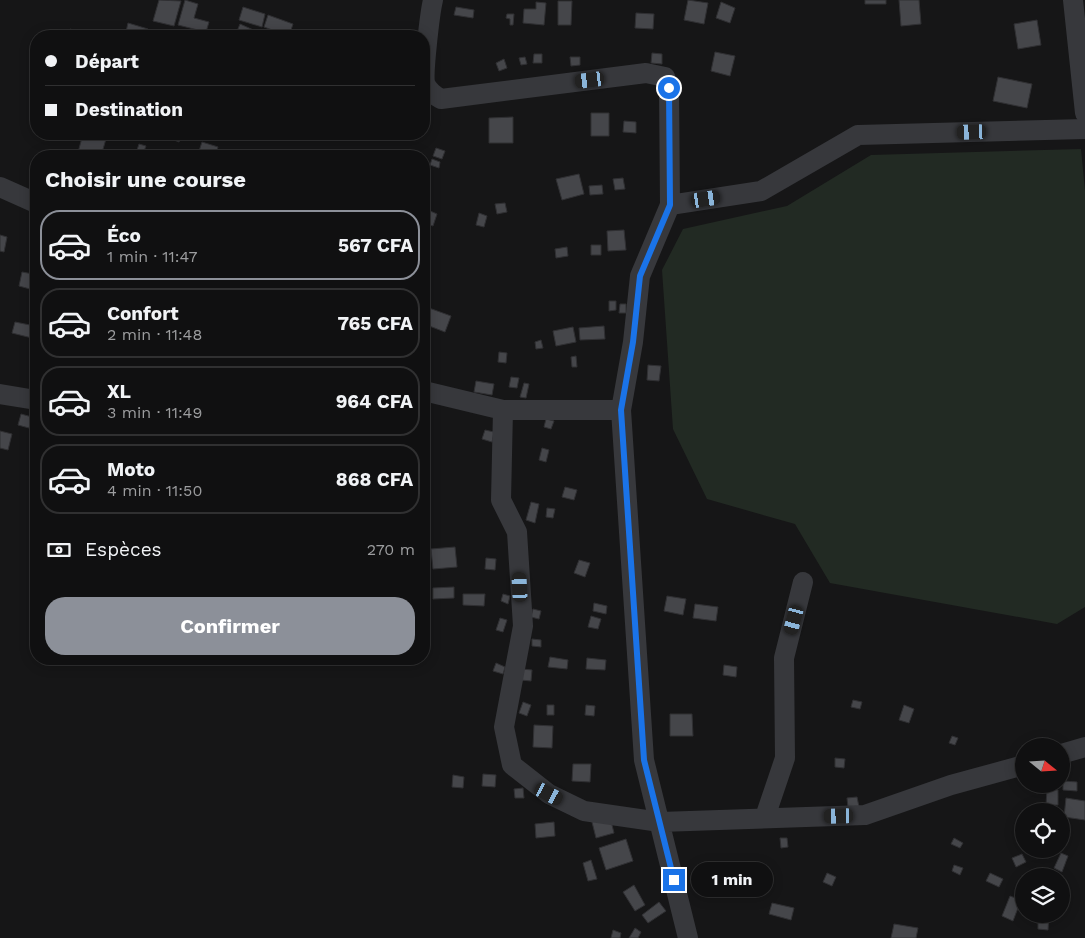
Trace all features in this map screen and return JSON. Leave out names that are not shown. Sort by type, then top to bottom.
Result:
[{"type":"street","points":[[429,30],[430,12],[434,0]]},
{"type":"street","points":[[1072,0],[1085,112]]},
{"type":"street","points":[[430,91],[442,99],[646,73],[665,77],[669,88],[670,205],[640,276],[633,342],[621,410],[644,760],[688,938]]},
{"type":"street","points":[[670,205],[761,191],[858,135],[1085,129]]},
{"type":"street","points":[[0,187],[30,200]]},
{"type":"street","points":[[430,393],[503,410],[621,410]]},
{"type":"street","points":[[0,394],[30,399]]},
{"type":"street","points":[[503,410],[501,500],[517,532],[523,626],[504,727],[512,766],[549,794],[584,811],[660,822],[865,815],[951,785],[1015,767]]},
{"type":"street","points":[[765,817],[785,758],[784,658],[803,582]]},
{"type":"street","points":[[1070,752],[1085,748]]},
{"type":"shaded area","points":[[1081,149],[1085,191],[1085,607],[1057,624],[830,583],[795,524],[707,499],[673,429],[662,270],[683,229],[787,206],[871,155]]},
{"type":"building","points":[[159,0],[181,1],[174,26],[153,21]]},
{"type":"building","points":[[185,0],[198,4],[194,18],[209,22],[207,30],[178,25]]},
{"type":"building","points":[[688,0],[708,3],[704,24],[684,20]]},
{"type":"building","points":[[865,0],[886,0],[886,4],[865,4]]},
{"type":"building","points":[[899,0],[919,0],[921,24],[901,26]]},
{"type":"building","points":[[558,1],[572,1],[571,25],[558,25]]},
{"type":"building","points":[[536,2],[546,3],[544,25],[523,23],[524,9],[536,9]]},
{"type":"building","points":[[721,2],[735,8],[730,23],[716,18]]},
{"type":"building","points":[[243,7],[265,14],[262,27],[239,20]]},
{"type":"building","points":[[456,7],[474,10],[473,18],[454,15]]},
{"type":"building","points":[[636,13],[654,14],[653,29],[635,28]]},
{"type":"building","points":[[507,14],[514,14],[513,25],[510,25],[510,19],[506,18]]},
{"type":"building","points":[[268,15],[293,24],[291,30],[272,30],[264,27]]},
{"type":"building","points":[[1037,20],[1041,45],[1018,49],[1014,24]]},
{"type":"building","points":[[128,23],[148,29],[148,30],[126,30]]},
{"type":"building","points":[[240,24],[254,30],[238,30]]},
{"type":"building","points":[[715,52],[735,56],[730,76],[711,71]]},
{"type":"building","points":[[652,53],[662,54],[662,64],[651,63]]},
{"type":"building","points":[[534,54],[542,54],[542,63],[533,63]]},
{"type":"building","points":[[525,57],[527,64],[521,65],[519,58]]},
{"type":"building","points":[[570,57],[580,57],[580,65],[571,66]]},
{"type":"building","points":[[504,59],[507,68],[499,71],[496,63]]},
{"type":"building","points":[[998,77],[1032,84],[1027,108],[993,101]]},
{"type":"building","points":[[591,113],[609,113],[609,136],[591,136]]},
{"type":"building","points":[[513,117],[513,143],[489,143],[489,118]]},
{"type":"building","points":[[624,121],[636,122],[636,133],[623,132]]},
{"type":"building","points":[[81,140],[106,140],[103,150],[79,150]]},
{"type":"building","points":[[202,142],[218,147],[217,150],[199,150]]},
{"type":"building","points":[[139,144],[146,146],[144,150],[137,150]]},
{"type":"building","points":[[436,148],[445,151],[442,159],[433,156]]},
{"type":"building","points":[[432,159],[440,162],[439,168],[430,165]]},
{"type":"building","points":[[579,174],[584,194],[562,200],[556,179]]},
{"type":"building","points":[[623,178],[625,189],[615,190],[613,179]]},
{"type":"building","points":[[602,185],[603,194],[590,195],[589,186]]},
{"type":"building","points":[[505,203],[507,212],[497,214],[495,204]]},
{"type":"building","points":[[430,211],[437,214],[433,226],[430,225]]},
{"type":"building","points":[[479,213],[487,216],[484,227],[476,225]]},
{"type":"building","points":[[624,230],[626,250],[608,251],[607,231]]},
{"type":"building","points":[[0,235],[7,237],[4,252],[0,251]]},
{"type":"building","points":[[591,245],[601,245],[601,255],[591,255]]},
{"type":"building","points":[[567,247],[568,256],[556,258],[555,249]]},
{"type":"building","points":[[22,272],[30,273],[30,289],[19,286]]},
{"type":"building","points":[[609,301],[616,301],[616,310],[609,311]]},
{"type":"building","points":[[620,304],[626,304],[626,313],[619,313]]},
{"type":"building","points":[[430,308],[451,316],[445,332],[430,326]]},
{"type":"building","points":[[15,322],[30,325],[30,338],[12,333]]},
{"type":"building","points":[[604,326],[605,339],[580,340],[579,328]]},
{"type":"building","points":[[573,327],[576,342],[556,346],[553,331]]},
{"type":"building","points":[[541,340],[543,348],[536,349],[535,342]]},
{"type":"building","points":[[499,352],[507,353],[506,363],[498,362]]},
{"type":"building","points":[[576,356],[577,367],[572,367],[571,357]]},
{"type":"building","points":[[648,365],[661,366],[659,381],[647,380]]},
{"type":"building","points":[[511,377],[519,378],[517,388],[509,387]]},
{"type":"building","points":[[476,381],[494,384],[492,395],[474,392]]},
{"type":"building","points":[[524,383],[529,384],[526,398],[520,397]]},
{"type":"building","points":[[21,414],[30,416],[29,428],[18,425]]},
{"type":"building","points":[[546,419],[554,421],[551,429],[544,427]]},
{"type":"building","points":[[485,430],[494,432],[492,442],[482,439]]},
{"type":"building","points":[[0,431],[12,434],[8,450],[0,448]]},
{"type":"building","points":[[542,448],[549,450],[546,462],[539,460]]},
{"type":"building","points":[[565,487],[577,490],[574,500],[562,497]]},
{"type":"building","points":[[531,502],[539,504],[535,523],[526,520]]},
{"type":"building","points":[[547,508],[555,509],[553,518],[546,517]]},
{"type":"building","points":[[455,547],[457,567],[433,569],[431,549]]},
{"type":"building","points":[[486,558],[496,559],[495,570],[485,569]]},
{"type":"building","points":[[579,560],[590,563],[585,577],[574,573]]},
{"type":"building","points":[[454,587],[454,598],[433,599],[433,588]]},
{"type":"building","points":[[463,594],[485,594],[484,606],[463,605]]},
{"type":"building","points":[[503,594],[510,596],[508,604],[501,601]]},
{"type":"building","points":[[667,596],[686,599],[683,615],[664,611]]},
{"type":"building","points":[[594,603],[607,606],[606,614],[593,611]]},
{"type":"building","points":[[695,604],[718,607],[716,621],[693,618]]},
{"type":"building","points":[[533,609],[541,611],[539,619],[531,617]]},
{"type":"building","points":[[591,616],[601,619],[598,629],[588,627]]},
{"type":"building","points":[[500,618],[507,620],[503,632],[496,630]]},
{"type":"building","points":[[532,639],[541,640],[541,647],[532,646]]},
{"type":"building","points":[[550,657],[568,660],[567,669],[548,667]]},
{"type":"building","points":[[587,658],[606,660],[605,670],[586,669]]},
{"type":"building","points":[[496,663],[505,667],[503,674],[493,671]]},
{"type":"building","points":[[724,665],[737,667],[736,677],[723,675]]},
{"type":"building","points":[[522,669],[532,670],[531,681],[521,680]]},
{"type":"building","points":[[853,700],[862,702],[860,709],[851,707]]},
{"type":"building","points":[[523,702],[531,705],[527,716],[519,713]]},
{"type":"building","points":[[547,705],[554,705],[554,715],[547,715]]},
{"type":"building","points":[[586,705],[595,706],[594,716],[585,715]]},
{"type":"building","points":[[904,705],[914,709],[909,723],[899,720]]},
{"type":"building","points":[[670,714],[692,714],[693,736],[670,736]]},
{"type":"building","points":[[534,725],[553,726],[552,748],[533,747]]},
{"type":"building","points":[[952,736],[958,738],[955,745],[949,743]]},
{"type":"building","points":[[835,758],[845,759],[844,768],[835,767]]},
{"type":"building","points":[[573,764],[591,764],[590,782],[572,781]]},
{"type":"building","points":[[483,774],[496,775],[495,787],[482,786]]},
{"type":"building","points":[[453,775],[464,777],[463,788],[452,787]]},
{"type":"building","points":[[1070,782],[1077,782],[1077,791],[1070,790]]},
{"type":"building","points":[[523,788],[524,798],[515,798],[514,789]]},
{"type":"building","points":[[1047,793],[1058,793],[1058,803],[1046,803]]},
{"type":"building","points":[[857,797],[859,807],[848,808],[847,798]]},
{"type":"building","points":[[1066,798],[1085,801],[1085,820],[1070,818],[1070,803],[1065,803]]},
{"type":"building","points":[[610,817],[614,833],[596,838],[592,822]]},
{"type":"building","points":[[554,822],[555,836],[536,838],[535,824]]},
{"type":"building","points":[[780,838],[787,838],[788,847],[781,848]]},
{"type":"building","points":[[954,838],[963,843],[960,848],[951,844]]},
{"type":"building","points":[[626,839],[633,861],[606,870],[599,848]]},
{"type":"building","points":[[1012,858],[1024,858],[1026,862],[1016,867]]},
{"type":"building","points":[[1059,858],[1067,858],[1064,868],[1054,868]]},
{"type":"building","points":[[591,860],[597,879],[588,881],[583,863]]},
{"type":"building","points":[[954,865],[963,868],[960,875],[952,871]]},
{"type":"building","points":[[827,873],[836,877],[832,886],[823,882]]},
{"type":"building","points":[[990,873],[1003,879],[999,887],[986,881]]},
{"type":"building","points":[[634,885],[645,905],[635,911],[623,892]]},
{"type":"building","points":[[1010,896],[1015,898],[1015,916],[1013,921],[1002,916]]},
{"type":"building","points":[[659,902],[666,911],[648,923],[642,915]]},
{"type":"building","points":[[772,903],[794,908],[791,920],[769,914]]},
{"type":"building","points":[[1038,923],[1048,923],[1048,930],[1038,929]]},
{"type":"building","points":[[894,924],[918,928],[916,938],[891,938]]},
{"type":"building","points":[[635,928],[641,932],[638,938],[629,938]]},
{"type":"building","points":[[613,930],[621,933],[620,938],[611,938]]},
{"type":"route","points":[[669,88],[670,205],[640,276],[633,342],[621,410],[644,760],[674,880]]}]
